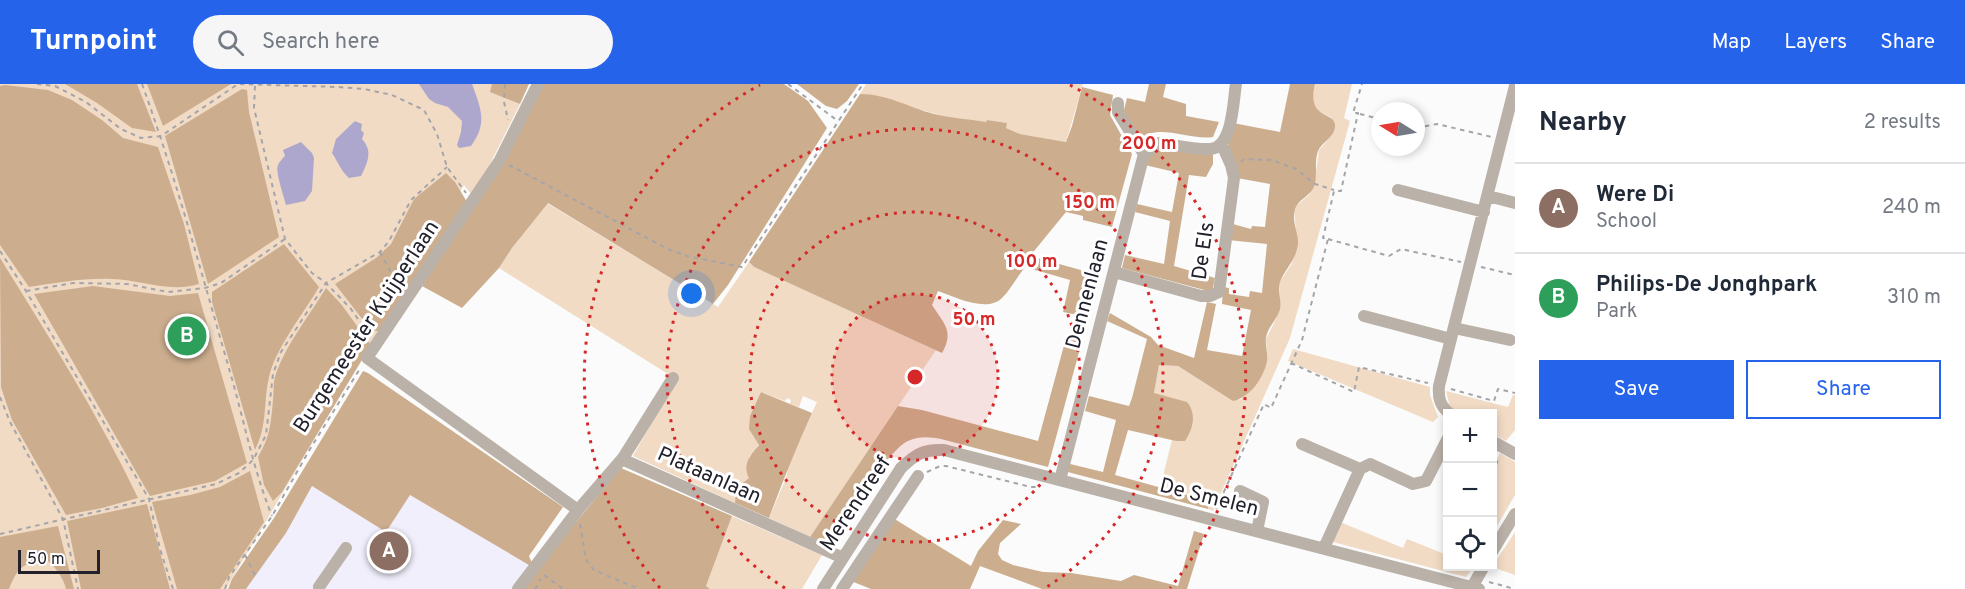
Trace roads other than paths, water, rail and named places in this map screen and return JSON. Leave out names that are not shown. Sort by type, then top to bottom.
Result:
[{"type":"street","name":"Burgemeester Kuijperlaan","points":[[538,84],[500,160],[473,203],[376,341],[367,358],[578,510]]},
{"type":"street","points":[[1118,103],[1118,112],[1144,154],[1159,143],[1211,148],[1222,145],[1228,136],[1236,84]]},
{"type":"street","points":[[1444,409],[1438,397],[1439,386],[1515,86],[1506,84]]},
{"type":"street","name":"De Els","points":[[1114,272],[1201,296],[1210,296],[1219,292],[1234,178],[1222,145]]},
{"type":"street","name":"Dennenlaan","points":[[1060,480],[1144,154]]},
{"type":"street","points":[[1398,190],[1484,212]]},
{"type":"street","points":[[1488,196],[1515,203]]},
{"type":"street","points":[[1364,316],[1452,333],[1510,340]]},
{"type":"street","points":[[623,458],[673,378]]},
{"type":"street","points":[[1302,444],[1360,469]]},
{"type":"street","points":[[1498,444],[1515,454]]},
{"type":"street","points":[[1324,548],[1360,469],[1370,464],[1413,484],[1426,481],[1443,448]]},
{"type":"street","name":"De Smelen","points":[[929,449],[944,450],[1474,588]]},
{"type":"street","name":"Merendreef","points":[[823,589],[901,468],[914,456],[929,449]]},
{"type":"street","name":"Plataanlaan","points":[[518,589],[539,572],[578,510],[623,458],[843,558]]},
{"type":"street","name":"Merendreef","points":[[847,587],[918,476]]},
{"type":"street","points":[[1240,491],[1263,502],[1257,531]]},
{"type":"street","points":[[1497,544],[1515,514]]},
{"type":"street","points":[[321,588],[346,548]]},
{"type":"street","points":[[1474,588],[1482,571]]},
{"type":"street","points":[[831,577],[847,587]]},
{"type":"place","name":"Philips-De Jonghpark","points":[[187,336]]},
{"type":"place","name":"Were Di","points":[[389,551]]}]
